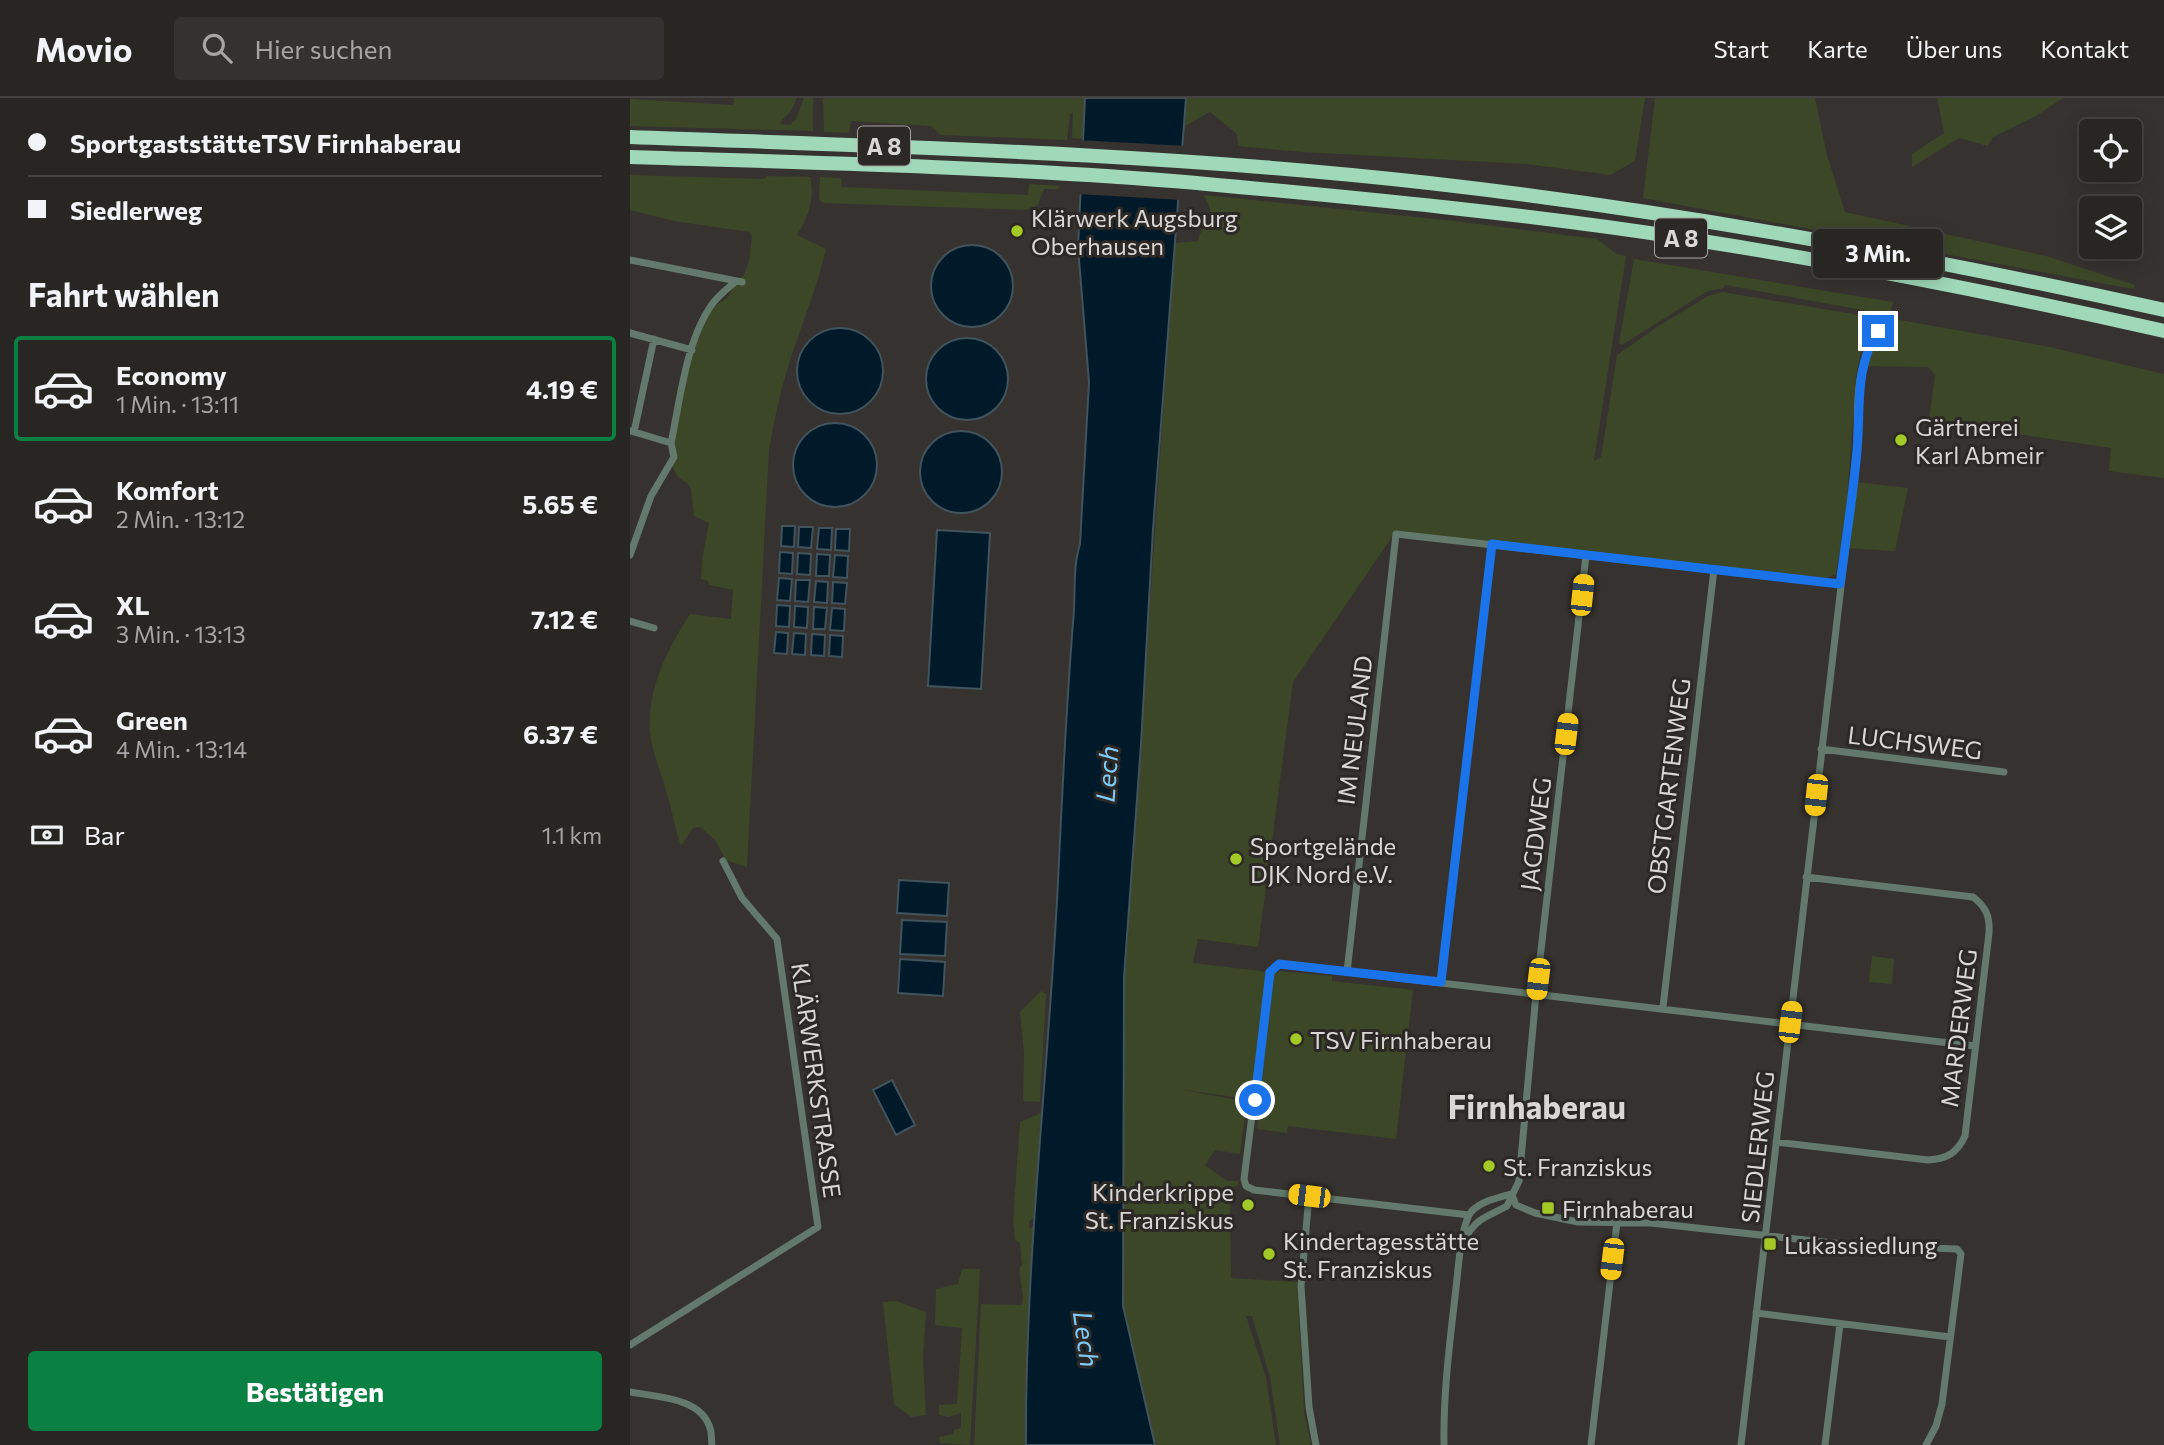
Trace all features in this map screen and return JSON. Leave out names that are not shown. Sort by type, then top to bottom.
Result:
[{"type":"highway","name":"A 8","points":[[630,137],[1062,153],[1428,183],[1686,218],[1926,260],[2164,310]]},
{"type":"highway","name":"A 8","points":[[630,158],[1060,175],[1193,183],[1428,206],[1680,238],[1924,279],[2164,331]]},
{"type":"street","points":[[630,260],[739,281],[712,304],[692,350],[671,443],[674,457],[655,489],[630,555]]},
{"type":"street","name":"SIEDLERWEG","points":[[1741,1445],[1857,449],[1860,377],[1869,345],[1889,318]]},
{"type":"street","points":[[630,333],[692,350]]},
{"type":"street","points":[[654,339],[632,431],[671,443]]},
{"type":"street","points":[[630,519],[641,523]]},
{"type":"street","name":"IM NEULAND","points":[[1347,972],[1396,534],[1492,544]]},
{"type":"street","points":[[1441,982],[1492,544],[1840,584]]},
{"type":"street","name":"JAGDWEG","points":[[1511,1194],[1519,1181],[1536,994],[1586,555]]},
{"type":"street","name":"OBSTGARTENWEG","points":[[1663,1007],[1714,569]]},
{"type":"street","points":[[630,621],[654,628]]},
{"type":"street","name":"LUCHSWEG","points":[[1821,749],[2004,772]]},
{"type":"street","name":"KLÄRWERKSTRASSE","points":[[630,1345],[818,1227],[777,939],[741,898],[723,861]]},
{"type":"street","name":"MARDERWEG","points":[[1776,1142],[1928,1160],[1952,1155],[1965,1136],[1989,929],[1989,916],[1983,905],[1968,896],[1807,877]]},
{"type":"street","points":[[1469,1215],[1254,1190],[1246,1186],[1244,1179],[1270,972],[1279,964],[1663,1007],[1975,1046]]},
{"type":"street","points":[[1444,1445],[1444,1394],[1462,1241],[1469,1215],[1489,1200],[1511,1194]]},
{"type":"street","points":[[1511,1194],[1516,1205],[1535,1213],[1578,1222],[1617,1222],[1852,1245],[1954,1247],[1961,1254],[1941,1411],[1926,1445]]},
{"type":"street","points":[[1462,1241],[1480,1218],[1507,1206],[1511,1194]]},
{"type":"street","points":[[1309,1196],[1301,1286],[1308,1394],[1316,1445]]},
{"type":"street","points":[[1591,1445],[1617,1222]]},
{"type":"street","points":[[1756,1313],[1950,1337]]},
{"type":"street","points":[[1825,1445],[1840,1324]]},
{"type":"street","points":[[630,1392],[689,1404],[707,1421],[712,1445]]},
{"type":"green space","points":[[734,98],[797,98],[791,111],[780,122],[790,125],[796,119],[804,98],[813,98],[813,131],[630,126],[630,99],[733,105]]},
{"type":"green space","points":[[823,98],[1085,98],[1083,139],[1072,138],[1073,113],[1070,114],[1067,140],[941,135],[931,126],[851,121],[849,133],[824,132]]},
{"type":"green space","points":[[1186,98],[1645,98],[1635,161],[1610,175],[1527,164],[1238,146],[1237,134],[1210,112],[1183,127]]},
{"type":"green space","points":[[1655,98],[1815,98],[1827,155],[1845,212],[2046,256],[2135,285],[2133,289],[1643,198]]},
{"type":"green space","points":[[1937,98],[2063,98],[2036,116],[1993,137],[1988,146],[1959,138],[1912,167],[1912,154],[1944,133]]},
{"type":"green space","points":[[630,175],[765,179],[767,176],[810,177],[810,207],[797,235],[826,249],[786,375],[769,450],[747,867],[726,860],[715,840],[700,827],[693,828],[681,846],[653,747],[650,715],[661,670],[690,614],[731,619],[733,590],[709,585],[708,581],[701,579],[709,523],[694,516],[691,489],[678,477],[671,464],[671,443],[692,350],[701,326],[715,306],[728,297],[736,281],[744,275],[752,237],[749,232],[674,221],[630,210]]},
{"type":"green space","points":[[820,177],[841,178],[842,187],[1028,195],[1029,184],[1060,186],[1058,189],[1044,189],[1038,205],[1026,210],[824,203],[819,200]]},
{"type":"green space","points":[[1204,195],[1597,239],[1617,254],[1626,256],[1594,461],[1601,457],[1617,355],[1708,296],[1723,292],[1865,316],[1872,319],[1876,325],[1860,355],[1856,377],[1846,512],[1836,574],[1826,578],[1396,531],[1293,682],[1258,947],[1198,939],[1193,963],[1332,976],[1332,981],[1413,990],[1396,1139],[1288,1126],[1287,1133],[1257,1129],[1261,1101],[1179,1089],[1247,1102],[1240,1154],[1215,1150],[1205,1165],[1227,1181],[1238,1181],[1239,1185],[1230,1188],[1231,1278],[1297,1282],[1304,1411],[1311,1445],[1280,1445],[1270,1377],[1252,1316],[1246,1316],[1266,1377],[1276,1445],[1155,1445],[1123,1306],[1124,977],[1175,243],[1198,241],[1210,215]]},
{"type":"green space","points":[[1634,259],[1893,302],[1890,315],[1725,285],[1723,288],[1706,292],[1622,345],[1619,343]]},
{"type":"green space","points":[[1889,318],[2045,346],[2164,374],[2164,478],[2109,471],[2111,448],[1929,421],[1935,375],[1928,367],[1862,366]]},
{"type":"green space","points":[[1856,482],[1908,488],[1895,551],[1846,548]]},
{"type":"green space","points":[[1872,956],[1894,959],[1892,984],[1869,982]]},
{"type":"green space","points":[[1041,991],[1046,994],[1040,1102],[1023,1101],[1024,1053],[1020,1012]]},
{"type":"green space","points":[[1041,1113],[1035,1216],[1029,1222],[1030,1229],[1035,1224],[1027,1330],[1026,1445],[974,1445],[981,1304],[1022,1305],[1020,1243],[1015,1240],[1013,1221],[1020,1122]]},
{"type":"green space","points":[[962,1269],[980,1269],[970,1445],[940,1443],[939,1437],[953,1434],[954,1430],[961,1428],[961,1413],[949,1417],[939,1415],[939,1405],[957,1404],[962,1328],[935,1325],[936,1289],[958,1284]]},
{"type":"green space","points":[[896,1301],[926,1312],[923,1357],[926,1415],[911,1417],[894,1404],[883,1302]]},
{"type":"water","name":"Lech","points":[[1085,98],[1186,98],[1153,529],[1124,977],[1123,1306],[1155,1445],[1026,1445],[1033,1233],[1054,951],[1075,573],[1080,544],[1089,382],[1078,247]]},
{"type":"water","points":[[972,245],[988,249],[1001,257],[1009,270],[1013,286],[1009,302],[1001,315],[988,323],[972,327],[956,323],[943,315],[935,302],[931,286],[935,270],[943,257],[956,249]]},
{"type":"water","points":[[840,328],[857,331],[871,340],[880,354],[883,371],[880,388],[871,402],[857,411],[840,414],[823,411],[809,402],[800,388],[797,371],[800,354],[809,340],[823,331]]},
{"type":"water","points":[[967,338],[983,341],[996,350],[1005,363],[1008,379],[1005,395],[996,408],[983,417],[967,420],[951,417],[938,408],[929,395],[926,379],[929,363],[938,350],[951,341]]},
{"type":"water","points":[[827,423],[843,423],[859,430],[870,441],[877,457],[874,481],[865,495],[843,507],[827,507],[811,500],[800,489],[793,473],[793,457],[800,441],[811,430]]},
{"type":"water","points":[[961,431],[977,434],[990,443],[999,456],[1002,472],[999,488],[990,501],[977,510],[961,513],[945,510],[932,501],[923,488],[920,472],[923,456],[932,443],[945,434]]},
{"type":"water","points":[[782,526],[795,526],[794,547],[781,546]]},
{"type":"water","points":[[799,527],[813,527],[811,548],[798,547]]},
{"type":"water","points":[[819,528],[832,528],[831,550],[817,549]]},
{"type":"water","points":[[836,529],[850,529],[849,551],[835,550]]},
{"type":"water","points":[[937,530],[990,533],[981,689],[928,686]]},
{"type":"water","points":[[780,552],[793,553],[792,574],[779,573]]},
{"type":"water","points":[[798,553],[811,554],[810,575],[797,574]]},
{"type":"water","points":[[817,554],[830,555],[829,576],[816,576]]},
{"type":"water","points":[[835,555],[848,556],[847,578],[833,577]]},
{"type":"water","points":[[779,578],[792,579],[790,601],[777,600]]},
{"type":"water","points":[[796,580],[810,580],[808,602],[795,601]]},
{"type":"water","points":[[816,581],[828,582],[827,603],[814,602]]},
{"type":"water","points":[[833,582],[847,583],[845,604],[832,603]]},
{"type":"water","points":[[777,605],[790,606],[789,627],[776,626]]},
{"type":"water","points":[[795,606],[808,607],[807,628],[794,627]]},
{"type":"water","points":[[814,607],[827,608],[825,629],[813,629]]},
{"type":"water","points":[[832,608],[845,609],[844,631],[830,630]]},
{"type":"water","points":[[776,632],[788,633],[787,654],[774,653]]},
{"type":"water","points":[[794,633],[806,634],[805,655],[792,654]]},
{"type":"water","points":[[812,634],[825,635],[824,656],[811,655]]},
{"type":"water","points":[[830,635],[843,636],[842,657],[829,656]]},
{"type":"water","points":[[899,880],[949,883],[947,916],[897,913]]},
{"type":"water","points":[[902,920],[947,922],[945,956],[900,954]]},
{"type":"water","points":[[900,959],[945,962],[943,996],[898,993]]},
{"type":"water","points":[[892,1080],[915,1125],[896,1135],[873,1090]]},
{"type":"pier","points":[[1079,140],[1186,146],[1182,200],[1077,194]]},
{"type":"place","name":"Klärwerk Augsburg Oberhausen","points":[[1017,231]]},
{"type":"place","name":"Gärtnerei Karl Abmeir","points":[[1901,440]]},
{"type":"place","name":"Sportgelände DJK Nord e.V.","points":[[1236,859]]},
{"type":"place","name":"TSV Firnhaberau","points":[[1296,1039]]},
{"type":"place","name":"St. Franziskus","points":[[1489,1166]]},
{"type":"place","name":"Kinderkrippe St. Franziskus","points":[[1248,1205]]},
{"type":"place","name":"Firnhaberau","points":[[1548,1208]]},
{"type":"place","name":"Lukassiedlung","points":[[1770,1244]]},
{"type":"place","name":"Kindertagesstätte St. Franziskus","points":[[1269,1254]]},
{"type":"district","name":"Firnhaberau","points":[[1537,1106]]},
{"type":"route","points":[[1255,1100],[1270,972],[1274,966],[1279,964],[1441,982],[1492,544],[1840,584],[1857,449],[1860,377],[1869,345],[1878,331]]}]
